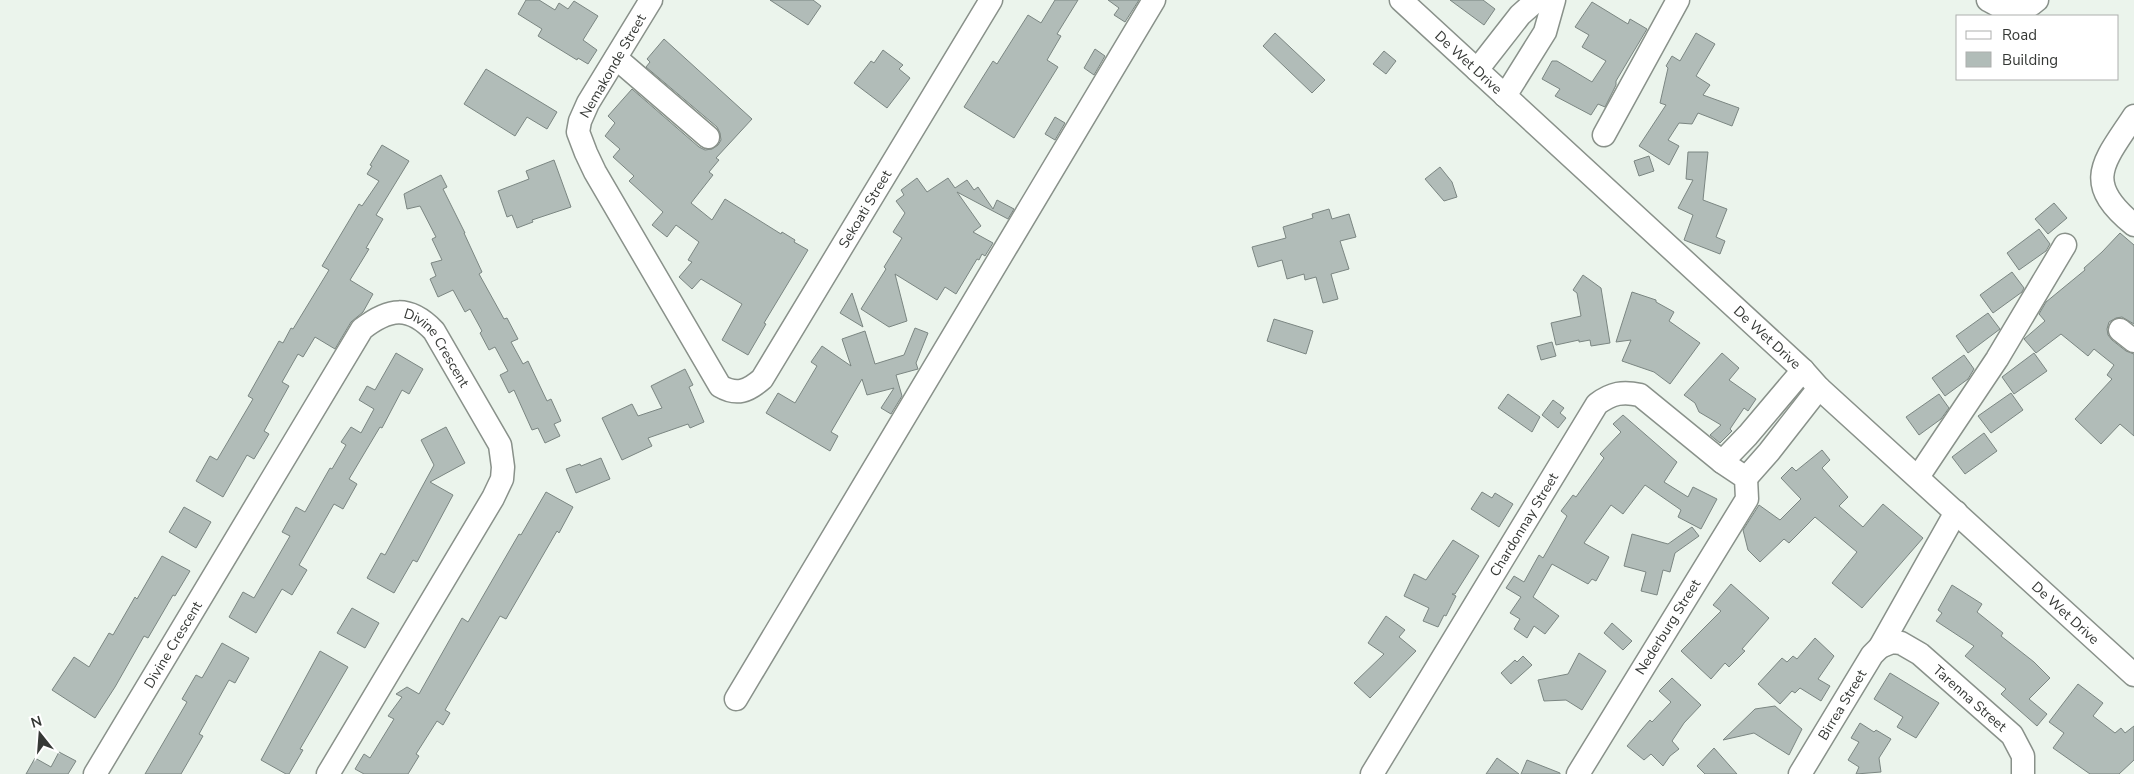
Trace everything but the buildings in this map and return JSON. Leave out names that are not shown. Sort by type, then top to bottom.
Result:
[{"type":"street","name":"Nemakonde Street","points":[[578,132],[580,121],[588,103],[651,0]]},
{"type":"street","name":"Sekoati Street","points":[[578,132],[595,172],[720,386],[738,392],[751,388],[762,379],[991,0]]},
{"type":"street","points":[[736,699],[1154,0]]},
{"type":"street","name":"De Wet Drive","points":[[1401,0],[1803,370],[1820,388],[2134,675]]},
{"type":"street","points":[[1477,70],[1520,15],[1537,0]]},
{"type":"street","points":[[1505,96],[1545,32],[1554,0]]},
{"type":"street","points":[[1604,135],[1678,0]]},
{"type":"street","points":[[1998,5],[2024,8],[2037,0]]},
{"type":"street","points":[[616,58],[708,137]]},
{"type":"street","points":[[2134,116],[2109,155],[2102,174],[2103,186],[2108,195],[2123,216],[2134,225]]},
{"type":"street","points":[[1918,477],[1997,359],[2065,245]]},
{"type":"street","name":"Divine Crescent","points":[[95,774],[362,329],[382,314],[399,311],[426,323],[434,331],[500,445],[503,467],[502,479],[493,498],[328,774]]},
{"type":"street","points":[[1803,370],[1748,435],[1722,462],[1746,478],[1770,452],[1820,388]]},
{"type":"street","name":"Chardonnay Street","points":[[1372,774],[1597,404],[1617,393],[1628,392],[1640,395],[1722,462]]},
{"type":"street","name":"Nederburg Street","points":[[1578,774],[1747,499],[1746,478]]},
{"type":"street","name":"Birrea Street","points":[[1800,774],[1864,668],[1886,644],[1956,512]]},
{"type":"street","name":"Tarenna Street","points":[[1886,644],[1900,643],[1920,654],[2012,735],[2023,756],[2023,774]]}]
